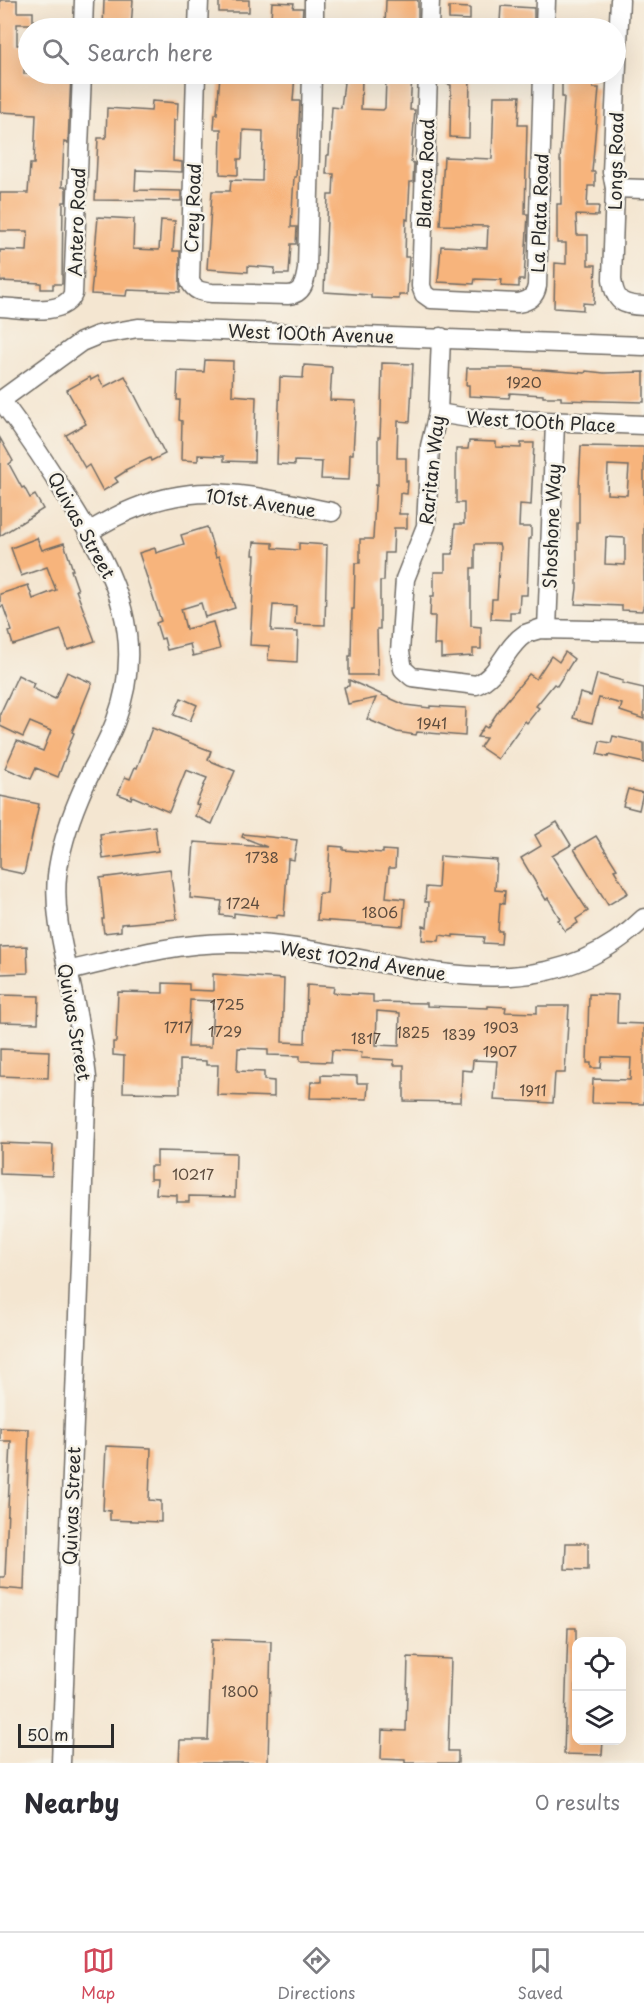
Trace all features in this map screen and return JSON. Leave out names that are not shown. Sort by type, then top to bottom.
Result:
[{"type":"street","points":[[83,18],[84,0]]},
{"type":"street","points":[[198,18],[199,0]]},
{"type":"street","points":[[314,0],[314,18]]},
{"type":"street","points":[[429,18],[430,0]]},
{"type":"street","points":[[545,18],[546,0]]},
{"type":"street","name":"Longs Road","points":[[619,18],[620,0]]},
{"type":"street","name":"Antero Road","points":[[2,307],[52,309],[66,304],[73,294],[82,84]]},
{"type":"street","name":"Crey Road","points":[[196,84],[190,281],[195,289],[200,291],[294,295],[303,286],[307,269],[312,84]]},
{"type":"street","name":"Blanca Road","points":[[428,84],[421,286],[427,298],[480,301]]},
{"type":"street","name":"La Plata Road","points":[[480,301],[518,303],[530,299],[536,292],[543,84]]},
{"type":"street","name":"Longs Road","points":[[616,84],[612,172],[615,188],[612,279],[614,293],[618,300],[626,304],[644,306]]},
{"type":"street","points":[[615,188],[644,189]]},
{"type":"street","name":"West 100th Avenue","points":[[1,401],[81,342],[116,330],[138,328],[644,345]]},
{"type":"street","name":"Raritan Way","points":[[441,337],[438,413],[430,446],[425,532],[405,579],[400,652],[403,669],[412,677],[476,685],[492,674],[526,634],[539,629],[547,629]]},
{"type":"street","name":"Quivas Street","points":[[1,401],[44,458],[108,567],[120,598],[128,639],[128,662],[117,717],[79,797],[57,875],[57,919],[60,941],[84,1048],[87,1078],[61,1763]]},
{"type":"street","name":"West 100th Place","points":[[438,413],[469,418],[644,425]]},
{"type":"street","name":"Shoshone Way","points":[[547,629],[555,423]]},
{"type":"street","name":"101st Avenue","points":[[89,532],[114,517],[142,505],[194,493],[237,496],[332,512]]},
{"type":"street","points":[[547,629],[644,632]]},
{"type":"street","name":"West 102nd Avenue","points":[[68,971],[186,945],[234,943],[277,946],[440,973],[525,976],[557,970],[593,955],[620,939],[644,918]]},
{"type":"building","points":[[0,0],[17,0],[17,12],[33,12],[33,18],[18,18],[18,84],[71,84],[68,143],[64,142],[62,187],[66,187],[66,202],[63,202],[62,284],[53,284],[53,289],[41,289],[41,283],[0,281],[0,250],[27,251],[28,231],[0,231],[0,193],[28,193],[30,164],[34,164],[36,114],[0,112]]},
{"type":"building","points":[[104,0],[133,0],[132,18],[103,18]]},
{"type":"building","points":[[219,0],[249,0],[249,12],[219,12]]},
{"type":"building","points":[[386,0],[418,0],[418,18],[385,18]]},
{"type":"building","points":[[272,2],[294,3],[293,8],[303,8],[302,18],[271,18]]},
{"type":"building","points":[[501,6],[534,8],[534,18],[500,18]]},
{"type":"building","points":[[449,7],[470,8],[470,18],[449,18]]},
{"type":"building","points":[[219,84],[294,84],[293,101],[300,101],[291,227],[297,227],[296,244],[291,244],[289,274],[274,274],[275,268],[248,266],[248,272],[207,269],[212,191],[230,191],[231,180],[262,181],[263,131],[243,130],[242,159],[238,159],[238,175],[220,174],[221,129],[214,129],[215,114],[217,114]]},
{"type":"building","points":[[344,84],[362,84],[361,109],[383,110],[386,84],[411,84],[410,110],[415,110],[411,162],[414,163],[413,182],[410,182],[408,220],[406,219],[405,257],[409,257],[407,295],[399,295],[399,299],[324,292],[328,195],[333,195],[334,174],[326,174],[327,155],[329,155],[332,107],[341,108]]},
{"type":"building","points":[[447,84],[470,84],[469,138],[450,137],[451,85]]},
{"type":"building","points":[[562,84],[593,84],[593,88],[599,88],[592,172],[595,172],[595,186],[588,186],[587,206],[599,206],[598,216],[576,215],[577,235],[588,235],[588,265],[596,265],[594,304],[583,303],[583,310],[554,308],[555,263],[566,264],[566,243],[557,243],[557,204],[561,204],[560,161],[564,97],[562,97]]},
{"type":"building","points":[[494,96],[520,96],[518,125],[527,125],[525,214],[528,214],[524,280],[519,280],[519,287],[501,286],[502,280],[475,279],[474,284],[438,282],[441,246],[487,248],[488,226],[440,225],[444,157],[492,159]]},
{"type":"building","points":[[152,101],[178,103],[177,120],[174,120],[173,161],[182,162],[182,172],[136,170],[135,190],[181,191],[181,201],[95,200],[98,138],[106,138],[107,108],[151,111]]},
{"type":"building","points":[[98,217],[134,219],[133,249],[159,250],[161,220],[175,221],[173,251],[180,251],[180,292],[127,290],[126,296],[91,294]]},
{"type":"building","points":[[205,360],[233,361],[232,395],[256,397],[254,462],[224,461],[224,456],[198,455],[198,461],[181,460],[182,421],[179,420],[180,400],[177,400],[178,371],[204,372]]},
{"type":"building","points":[[382,363],[413,364],[410,422],[398,421],[397,458],[406,458],[406,481],[408,481],[407,494],[400,493],[399,514],[407,514],[407,528],[394,528],[393,553],[385,553],[384,581],[380,581],[380,629],[377,629],[378,675],[349,675],[355,563],[360,563],[360,539],[373,539],[376,484],[378,485]]},
{"type":"building","points":[[304,365],[332,367],[330,400],[356,401],[349,480],[321,479],[322,462],[295,461],[295,465],[277,464],[280,377],[303,378]]},
{"type":"building","points":[[467,368],[515,368],[585,373],[586,371],[644,372],[644,402],[561,400],[561,397],[510,393],[509,398],[469,396],[469,385],[466,385]]},
{"type":"building","points":[[98,376],[104,387],[125,376],[165,454],[151,461],[150,458],[125,470],[115,478],[118,482],[103,491],[89,465],[85,468],[66,435],[86,424],[67,390],[90,377],[91,380]]},
{"type":"building","points":[[0,438],[13,461],[9,464],[22,488],[24,487],[30,498],[35,495],[43,509],[0,536]]},
{"type":"building","points":[[469,441],[496,442],[496,447],[521,448],[521,443],[534,443],[531,505],[520,504],[519,527],[531,527],[527,595],[520,595],[519,612],[510,612],[510,620],[491,619],[492,599],[497,599],[500,547],[499,544],[475,544],[475,568],[471,568],[471,626],[481,627],[481,649],[473,649],[473,656],[441,658],[441,645],[434,645],[435,616],[430,616],[431,596],[434,596],[434,572],[445,572],[445,554],[453,554],[455,524],[464,524],[464,503],[456,503],[456,449],[468,449]]},
{"type":"building","points":[[581,446],[644,447],[644,604],[642,611],[622,610],[622,606],[575,604]],"holes":[[[608,465],[629,466],[627,495],[607,494]],[[606,537],[625,538],[625,565],[605,564]]]},
{"type":"building","points":[[207,527],[216,557],[219,556],[235,608],[205,617],[201,603],[181,609],[186,629],[213,622],[220,649],[193,656],[190,644],[167,650],[164,638],[161,639],[156,623],[161,621],[139,553],[155,548],[156,553],[184,544],[181,535]]},
{"type":"building","points":[[37,538],[42,550],[64,543],[73,570],[71,570],[78,590],[76,590],[95,641],[68,650],[61,630],[13,645],[9,632],[12,631],[3,606],[0,607],[0,594],[28,585],[33,599],[56,590],[47,567],[21,576],[11,548]]},
{"type":"building","points":[[254,542],[273,543],[273,548],[299,550],[299,543],[327,545],[325,625],[295,624],[296,606],[273,605],[271,631],[298,632],[297,662],[268,660],[269,646],[250,645]]},
{"type":"building","points":[[565,652],[574,659],[557,686],[554,684],[536,706],[539,708],[527,723],[525,721],[498,759],[480,747],[486,738],[477,737],[484,726],[487,728],[529,674],[536,679],[551,656],[559,662]]},
{"type":"building","points":[[67,672],[92,683],[72,732],[74,733],[58,777],[36,768],[31,779],[5,768],[17,741],[43,751],[51,731],[30,722],[23,737],[0,726],[0,714],[18,675],[34,683],[32,688],[55,699]]},
{"type":"building","points":[[597,674],[644,688],[644,719],[620,711],[622,704],[599,698],[592,723],[573,718],[580,693],[591,696]]},
{"type":"building","points":[[349,680],[405,705],[466,708],[465,736],[417,732],[416,735],[397,732],[367,719],[376,698],[348,704],[344,687],[349,686]]},
{"type":"building","points":[[181,698],[197,705],[190,721],[174,715]]},
{"type":"building","points":[[152,728],[211,751],[208,760],[235,771],[212,824],[195,816],[199,805],[196,804],[207,778],[186,770],[169,812],[132,796],[131,799],[118,794],[125,777],[130,779],[135,767],[137,768]]},
{"type":"building","points":[[613,736],[644,743],[644,763],[597,754],[600,741],[611,743]]},
{"type":"building","points":[[628,789],[643,793],[639,810],[623,806]]},
{"type":"building","points":[[0,796],[39,804],[24,874],[0,869]]},
{"type":"building","points":[[557,822],[571,845],[552,856],[588,911],[576,919],[578,923],[565,931],[548,898],[546,900],[521,858],[541,846],[535,835]]},
{"type":"building","points":[[155,826],[158,851],[103,859],[100,834]]},
{"type":"building","points":[[243,834],[297,840],[294,860],[288,859],[284,916],[277,915],[277,918],[234,913],[234,917],[220,915],[222,901],[190,898],[194,842],[267,847],[242,837]]},
{"type":"building","points":[[596,836],[617,869],[614,870],[628,893],[608,905],[574,849]]},
{"type":"building","points":[[330,846],[343,847],[343,850],[383,853],[383,850],[396,851],[395,868],[389,868],[386,897],[405,899],[403,926],[317,920],[319,893],[327,893]]},
{"type":"building","points":[[440,856],[497,860],[495,890],[505,891],[504,904],[500,903],[498,931],[502,931],[501,944],[483,943],[484,937],[453,935],[453,937],[440,935],[439,941],[422,940],[423,926],[427,927],[429,902],[425,902],[426,887],[438,888]]},
{"type":"building","points":[[170,869],[177,919],[121,924],[121,931],[104,933],[100,878]]},
{"type":"building","points":[[27,946],[28,973],[0,974],[0,947]]},
{"type":"building","points":[[213,974],[284,979],[282,1042],[305,1043],[307,985],[334,987],[333,993],[373,995],[373,1002],[427,1003],[427,1006],[506,1007],[505,1012],[537,1013],[537,1006],[569,1006],[565,1073],[555,1073],[553,1103],[494,1100],[497,1061],[473,1060],[472,1071],[462,1070],[461,1102],[404,1101],[404,1065],[394,1065],[394,1060],[361,1058],[362,1052],[332,1050],[331,1062],[300,1061],[300,1056],[268,1055],[268,1049],[238,1048],[237,1071],[264,1072],[264,1080],[274,1081],[274,1097],[217,1095],[218,1065],[206,1065],[206,1061],[180,1060],[180,1093],[123,1092],[124,1056],[113,1055],[113,1042],[116,1042],[118,992],[163,993],[163,983],[189,984],[189,990],[213,991]],"holes":[[[190,1000],[213,1001],[211,1047],[188,1047]],[[377,1011],[400,1013],[399,1046],[376,1045]]]},
{"type":"building","points":[[589,994],[618,995],[617,1023],[644,1024],[644,1104],[592,1103],[593,1079],[630,1080],[631,1058],[602,1057],[601,1068],[591,1068],[591,1063],[587,1063]]},
{"type":"building","points":[[0,995],[39,996],[38,1023],[0,1022]]},
{"type":"building","points":[[0,1049],[49,1051],[48,1078],[0,1076]]},
{"type":"building","points":[[321,1075],[357,1076],[357,1083],[368,1083],[367,1099],[310,1098],[311,1082],[321,1082]]},
{"type":"building","points":[[0,1143],[53,1145],[52,1176],[0,1174]]},
{"type":"building","points":[[157,1151],[236,1153],[235,1197],[189,1196],[189,1202],[177,1202],[177,1195],[156,1194],[157,1179],[150,1179],[150,1166],[157,1166]]},
{"type":"building","points":[[0,1428],[29,1429],[24,1590],[0,1588],[0,1577],[5,1577],[11,1441],[0,1441]]},
{"type":"building","points":[[106,1446],[151,1448],[149,1500],[161,1501],[161,1522],[110,1520],[110,1511],[103,1510]]},
{"type":"building","points":[[566,1543],[588,1543],[588,1570],[565,1569]]},
{"type":"building","points":[[568,1628],[576,1628],[576,1637],[572,1637],[572,1745],[603,1745],[602,1755],[564,1754]]},
{"type":"building","points":[[212,1639],[271,1641],[268,1763],[179,1763],[180,1740],[208,1740]]},
{"type":"building","points":[[408,1657],[451,1659],[448,1751],[458,1751],[458,1763],[405,1763],[405,1760],[381,1759],[382,1730],[406,1731]]}]
